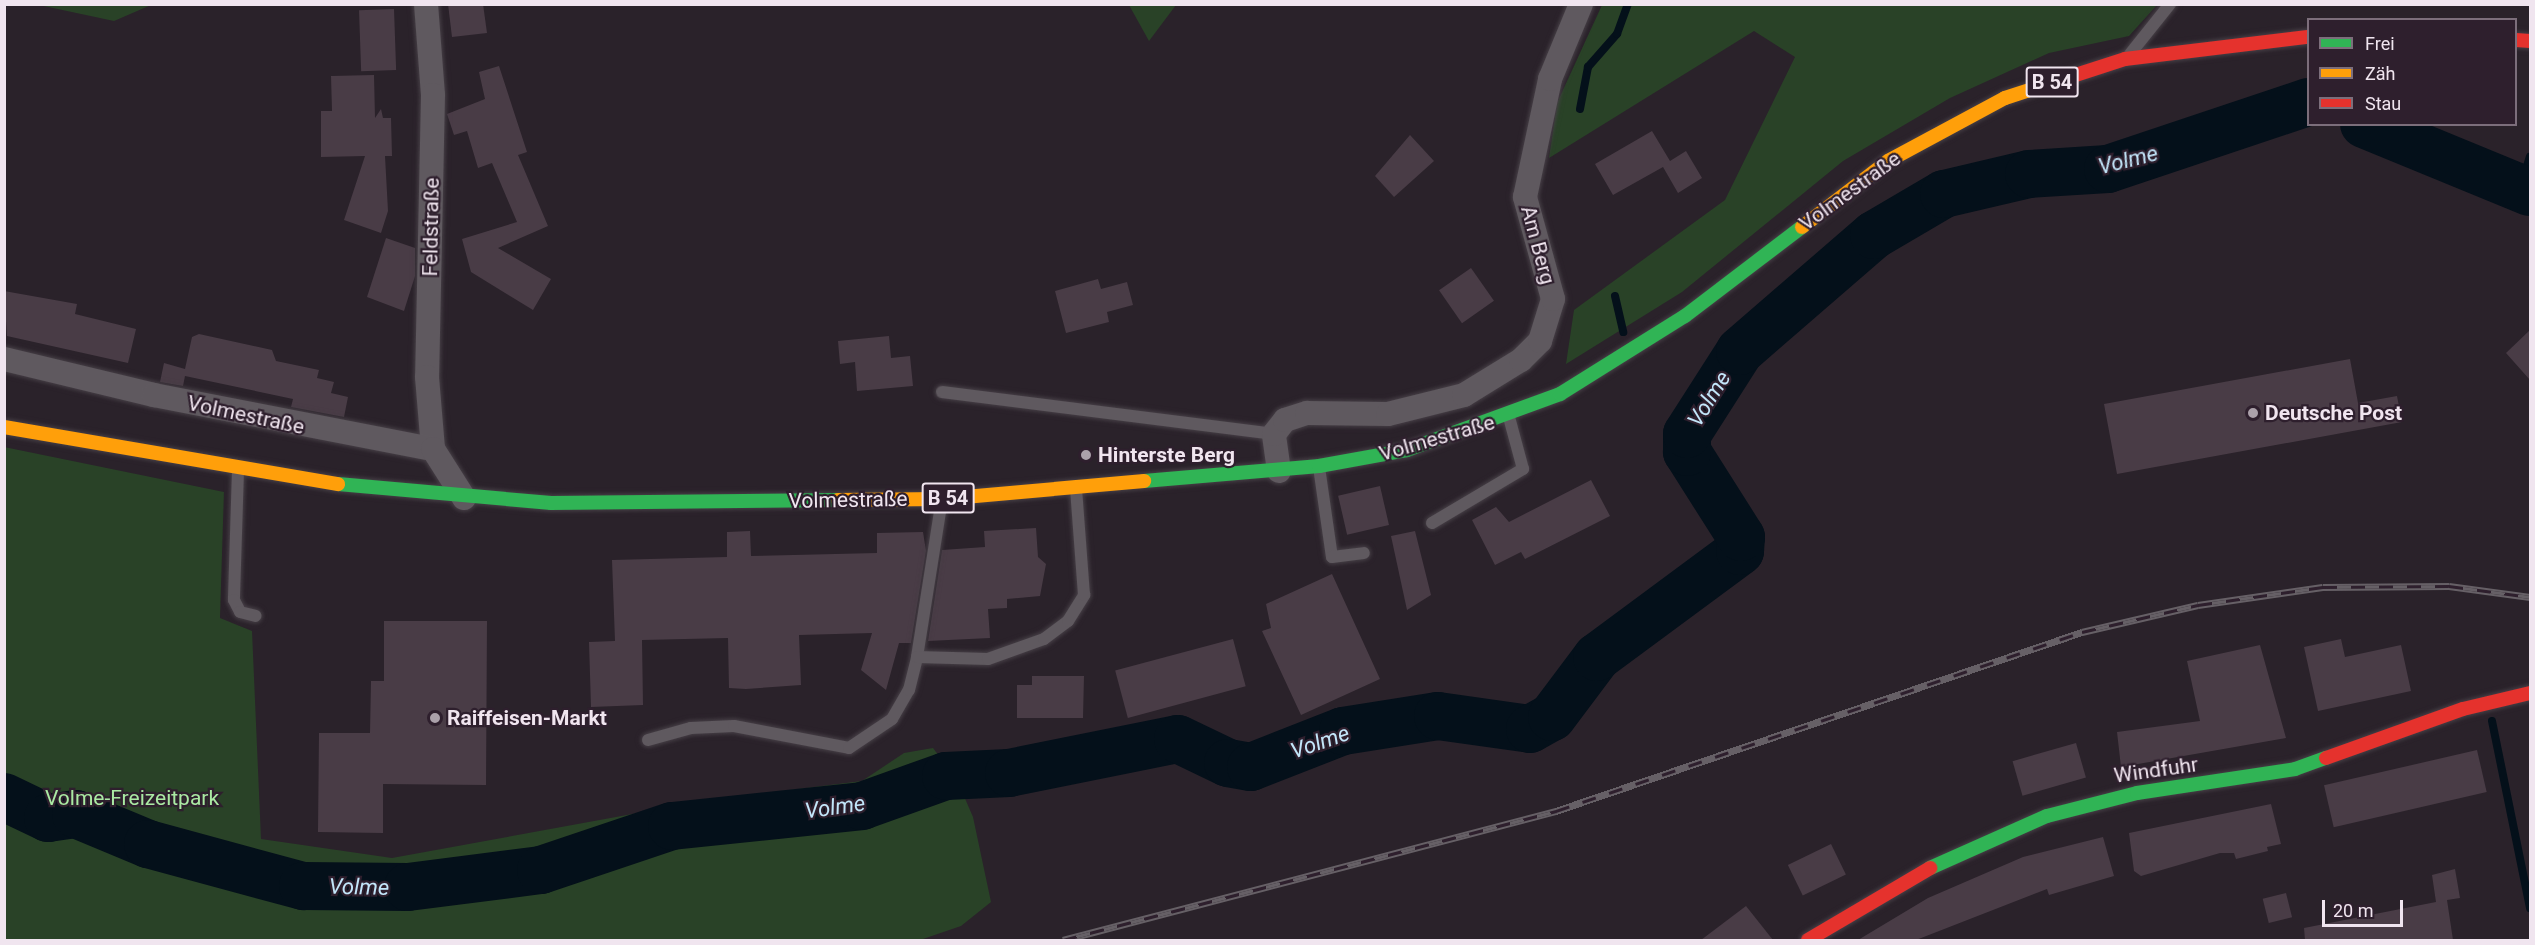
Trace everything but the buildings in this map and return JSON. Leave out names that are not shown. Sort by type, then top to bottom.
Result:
[{"type":"main road","name":"Volmestraße","points":[[4,427],[238,470],[464,498],[942,499],[1319,466],[1407,450],[1509,417],[1610,366],[1686,316],[1833,201],[1948,126],[2005,98],[2125,59],[2307,37]]},
{"type":"main road","name":"Windfuhr","points":[[1808,940],[1905,879],[2047,816],[2137,793],[2295,769],[2463,709],[2530,693]]},
{"type":"street","name":"Feldstraße","points":[[426,4],[433,95],[427,377],[434,449]]},
{"type":"street","name":"Am Berg","points":[[1274,435],[1285,420],[1307,413],[1388,414],[1464,395],[1521,360],[1540,341],[1553,299],[1525,197],[1550,79],[1581,4]]},
{"type":"street","name":"Volmestraße","points":[[4,359],[177,400],[434,449]]},
{"type":"street","points":[[1274,435],[1279,471]]},
{"type":"street","points":[[434,449],[464,498]]},
{"type":"lane","points":[[2125,59],[2170,4]]},
{"type":"lane","points":[[942,392],[967,391],[1274,435]]},
{"type":"lane","points":[[1432,523],[1523,469],[1509,417]]},
{"type":"lane","points":[[1319,466],[1332,557],[1364,554]]},
{"type":"lane","points":[[238,470],[234,600],[240,612],[256,616]]},
{"type":"lane","points":[[917,657],[988,659],[1044,639],[1068,621],[1084,595],[1076,488]]},
{"type":"lane","points":[[648,740],[691,729],[734,726],[849,748],[892,719],[909,690],[917,657],[942,499]]},
{"type":"green space","points":[[39,5],[151,5],[114,21]]},
{"type":"green space","points":[[1129,5],[1176,5],[1149,41]]},
{"type":"green space","points":[[1602,5],[2157,5],[2129,36],[2049,53],[1950,98],[1843,161],[1682,292],[1566,364],[1574,310],[1725,200],[1795,57],[1754,31],[1549,158],[1557,103]]},
{"type":"green space","name":"Volme-Freizeitpark","points":[[4,447],[224,492],[220,618],[252,631],[261,839],[392,858],[709,800],[862,781],[904,753],[933,748],[957,780],[973,817],[991,902],[961,926],[920,940],[5,940]]},
{"type":"waterway","points":[[1580,109],[1588,67],[1617,34],[1628,4]]},
{"type":"waterway","name":"Volme","points":[[4,797],[48,818],[76,814],[148,844],[303,886],[408,887],[541,870],[672,826],[862,806],[946,776],[1009,773],[1178,739],[1228,763],[1251,767],[1343,731],[1438,716],[1530,729],[1552,717],[1597,657],[1740,551],[1741,537],[1687,452],[1687,434],[1740,351],[1874,235],[1944,194],[2029,174],[2108,169],[2307,102]]},
{"type":"waterway","name":"Volme","points":[[2369,126],[2530,192]]},
{"type":"waterway","points":[[2520,189],[2530,157]]},
{"type":"waterway","points":[[1615,296],[1623,332]]},
{"type":"waterway","points":[[2492,721],[2530,908]]},
{"type":"railway","points":[[1063,940],[1556,811],[2082,632],[2198,605],[2323,587],[2449,586],[2530,597]]},
{"type":"traffic: fast","points":[[1144,481],[1319,466],[1407,450],[1560,394],[1685,316],[1802,227]]},
{"type":"traffic: fast","points":[[338,484],[551,503],[838,500]]},
{"type":"traffic: fast","points":[[1930,868],[2047,816],[2137,793],[2295,769],[2326,758]]},
{"type":"traffic: slow","points":[[1802,227],[1888,161],[2005,98],[2054,82]]},
{"type":"traffic: slow","points":[[4,427],[338,484]]},
{"type":"traffic: slow","points":[[838,500],[942,499],[1144,481]]},
{"type":"traffic: jam","points":[[2054,82],[2125,59],[2307,37]]},
{"type":"traffic: jam","points":[[2517,40],[2530,41]]},
{"type":"traffic: jam","points":[[2326,758],[2463,709],[2530,693]]},
{"type":"traffic: jam","points":[[1808,940],[1930,868]]},
{"type":"place","name":"Deutsche Post","points":[[2253,413]]},
{"type":"place","name":"Hinterste Berg","points":[[1086,455]]},
{"type":"place","name":"Raiffeisen-Markt","points":[[435,718]]}]
